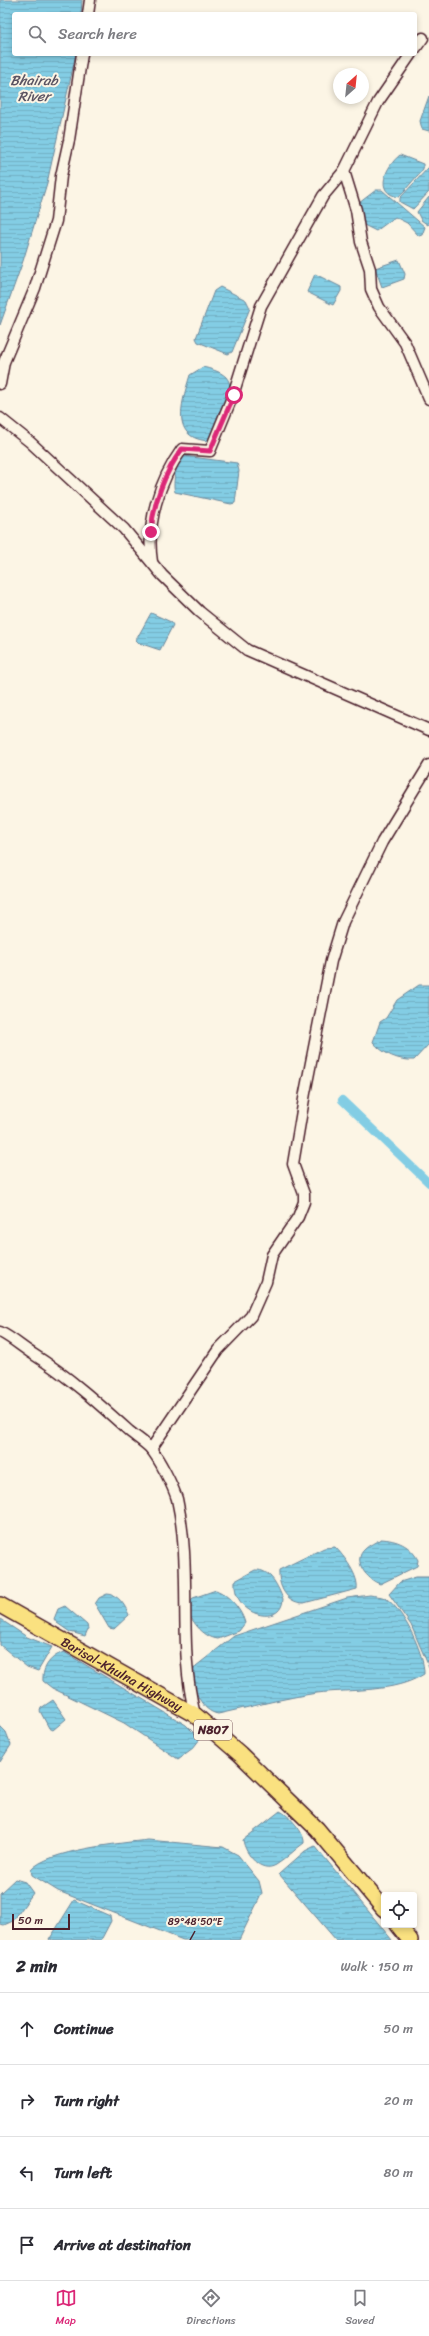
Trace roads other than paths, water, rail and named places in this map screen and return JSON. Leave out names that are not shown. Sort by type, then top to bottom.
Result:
[{"type":"highway","name":"Barisal-Khulna Highway","points":[[0,1605],[195,1715],[240,1754],[317,1829],[381,1905]]},
{"type":"highway","points":[[400,1928],[410,1940]]},
{"type":"street","points":[[88,12],[90,0]]},
{"type":"street","points":[[417,46],[423,38]]},
{"type":"street","points":[[0,384],[4,362],[35,288],[56,221],[61,176],[69,140],[82,56]]},
{"type":"street","points":[[152,563],[150,545],[152,519],[165,478],[174,460],[182,449],[210,451],[234,395],[261,306],[323,196],[344,171],[378,102],[411,56]]},
{"type":"street","points":[[344,171],[356,210],[361,242],[370,269],[371,289],[379,307],[405,343],[429,399]]},
{"type":"street","points":[[0,418],[30,442],[124,529],[152,563],[200,612],[247,650],[429,730]]},
{"type":"street","points":[[151,1449],[218,1350],[251,1316],[266,1282],[272,1255],[298,1217],[304,1202],[304,1194],[294,1164],[320,1009],[331,962],[343,922],[382,842],[429,765]]},
{"type":"street","points":[[0,1332],[60,1371],[151,1449],[176,1498],[184,1568],[185,1656],[189,1690],[195,1715]]},
{"type":"water","name":"Bhairab River","points":[[0,0],[82,0],[81,12],[12,12],[12,56],[76,56],[47,183],[23,261],[0,325]]},
{"type":"water","points":[[429,96],[429,131],[422,129],[420,121]]},
{"type":"water","points":[[400,155],[423,164],[423,169],[399,197],[386,190],[384,179],[390,166]]},
{"type":"water","points":[[429,167],[429,192],[413,209],[400,202],[400,198]]},
{"type":"water","points":[[376,190],[382,190],[425,227],[422,235],[419,236],[407,223],[395,217],[376,231],[364,225],[360,216],[359,203]]},
{"type":"water","points":[[429,197],[428,225],[421,220],[417,212]]},
{"type":"water","points":[[399,260],[405,274],[404,279],[382,287],[375,268]]},
{"type":"water","points":[[315,274],[341,287],[341,291],[333,305],[307,292]]},
{"type":"water","points":[[220,287],[246,300],[250,308],[232,352],[228,354],[198,342],[196,338],[214,291]]},
{"type":"water","points":[[203,367],[215,370],[226,377],[229,383],[230,391],[226,409],[210,441],[197,439],[188,434],[182,417],[184,396],[190,375]]},
{"type":"water","points":[[184,456],[237,463],[239,471],[235,503],[231,504],[175,492],[175,472],[181,458]]},
{"type":"water","points":[[151,613],[171,622],[173,625],[160,650],[139,643],[136,640]]},
{"type":"water","points":[[419,985],[429,985],[429,1044],[414,1060],[397,1058],[386,1053],[373,1042],[380,1022],[386,1018],[397,1000]]},
{"type":"water","points":[[381,1539],[402,1544],[415,1555],[418,1560],[417,1566],[380,1584],[375,1582],[366,1574],[360,1564],[360,1559],[361,1554],[365,1549]]},
{"type":"water","points":[[335,1547],[343,1556],[353,1572],[356,1578],[357,1589],[304,1603],[292,1600],[288,1597],[280,1582],[279,1570],[324,1548]]},
{"type":"water","points":[[255,1570],[265,1572],[270,1576],[279,1589],[283,1599],[281,1608],[275,1613],[267,1615],[258,1614],[249,1610],[241,1603],[236,1593],[235,1581]]},
{"type":"water","points":[[416,1577],[429,1577],[429,1667],[411,1625],[389,1594],[400,1582]]},
{"type":"water","points":[[216,1590],[226,1595],[238,1608],[245,1623],[239,1631],[218,1639],[207,1635],[198,1627],[186,1607],[193,1598]]},
{"type":"water","points":[[107,1594],[111,1594],[118,1598],[129,1615],[114,1629],[109,1628],[95,1604],[99,1598]]},
{"type":"water","points":[[370,1595],[385,1598],[392,1603],[406,1621],[417,1644],[424,1674],[412,1680],[386,1687],[317,1693],[218,1714],[207,1709],[203,1704],[190,1676],[196,1666],[234,1636],[347,1598]]},
{"type":"water","points":[[65,1606],[87,1625],[88,1629],[85,1636],[70,1632],[57,1623],[54,1619],[58,1609]]},
{"type":"water","points":[[0,1619],[27,1637],[52,1647],[38,1671],[27,1667],[0,1645]]},
{"type":"water","points":[[64,1652],[186,1725],[200,1739],[193,1748],[178,1759],[124,1723],[52,1688],[43,1681],[44,1671],[51,1659]]},
{"type":"water","points":[[53,1700],[66,1719],[53,1730],[49,1728],[40,1711],[41,1708]]},
{"type":"water","points":[[0,1726],[6,1732],[11,1745],[0,1762]]},
{"type":"water","points":[[280,1811],[288,1816],[296,1825],[302,1834],[304,1843],[276,1865],[265,1867],[259,1865],[250,1856],[243,1840]]},
{"type":"water","points":[[148,1840],[223,1847],[238,1855],[259,1881],[262,1893],[239,1940],[183,1940],[58,1891],[32,1875],[31,1870],[40,1863],[53,1857],[86,1849]]},
{"type":"water","points":[[315,1846],[392,1940],[336,1940],[279,1874],[305,1851]]},
{"type":"water","points":[[15,1879],[25,1882],[33,1893],[13,1921],[4,1925],[0,1924],[0,1893]]},
{"type":"water","points":[[74,1900],[110,1916],[111,1921],[101,1940],[49,1940]]},
{"type":"waterway","points":[[342,1100],[429,1183]]}]
